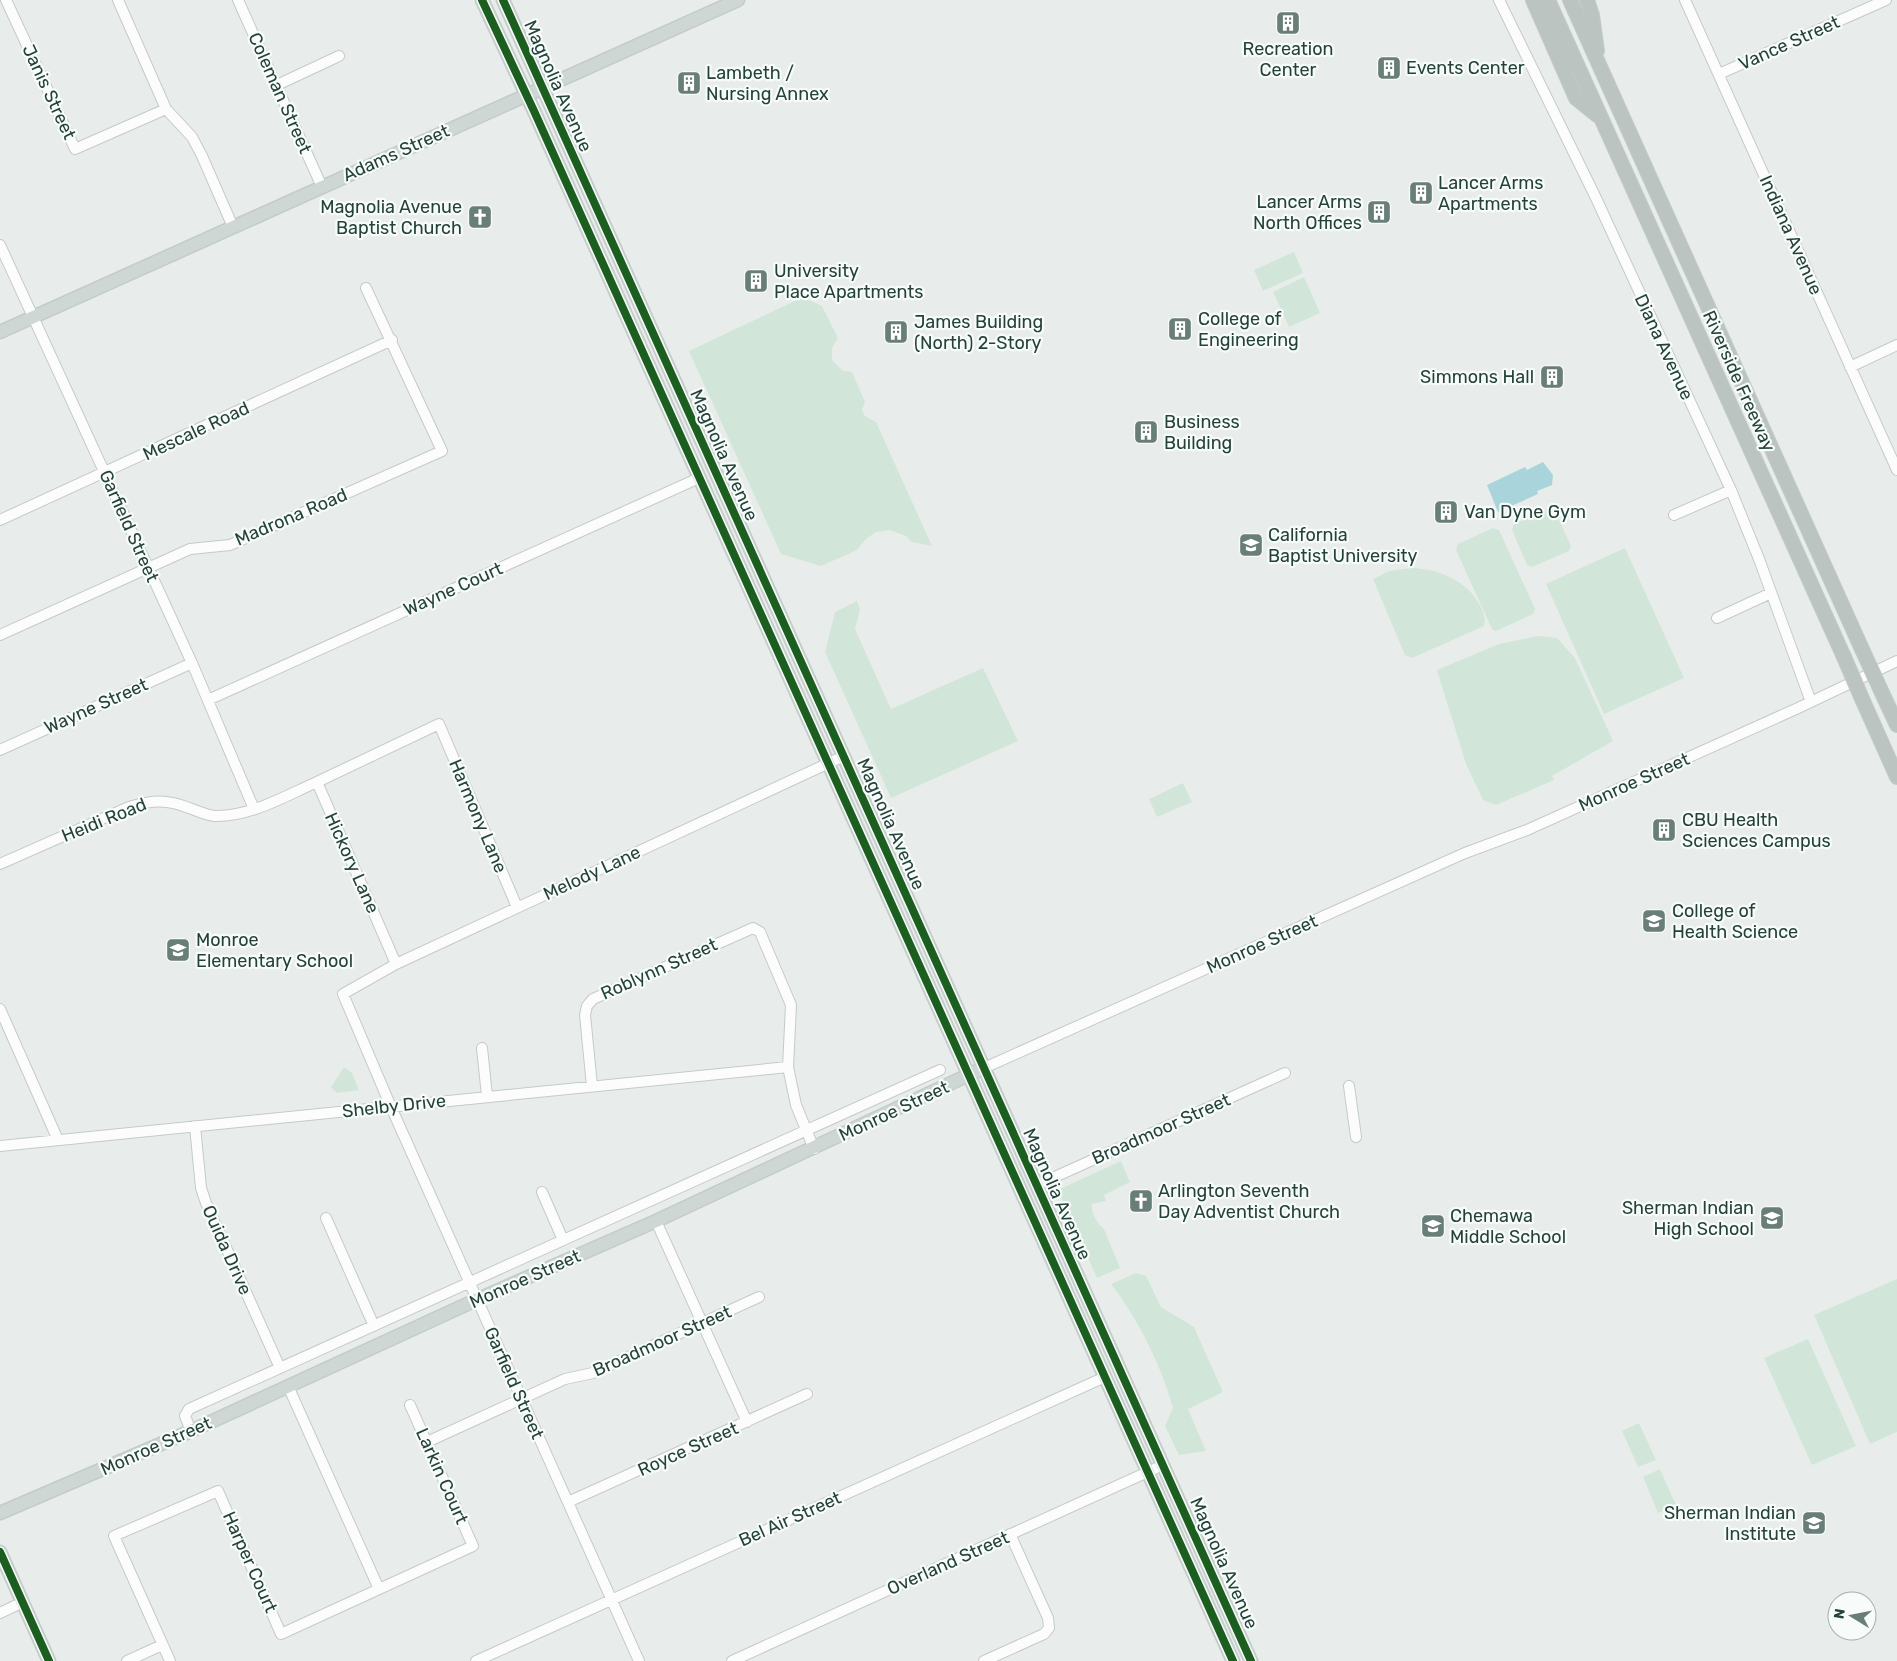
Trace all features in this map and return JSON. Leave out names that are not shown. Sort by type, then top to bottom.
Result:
[{"type":"highway","points":[[1534,0],[1576,98],[1600,118]]},
{"type":"highway","name":"Riverside Freeway","points":[[1548,0],[1897,776]]},
{"type":"highway","name":"Riverside Freeway","points":[[1570,0],[1897,725]]},
{"type":"highway","points":[[1587,0],[1592,15],[1599,66]]},
{"type":"main road","name":"Magnolia Avenue","points":[[482,0],[970,1075],[1233,1661]]},
{"type":"main road","name":"Magnolia Avenue","points":[[503,0],[1252,1661]]},
{"type":"main road","name":"Adams Street","points":[[0,332],[738,0]]},
{"type":"main road","points":[[700,478],[715,470]]},
{"type":"main road","name":"Monroe Street","points":[[0,1513],[191,1431],[476,1300],[656,1221],[814,1149],[984,1068]]},
{"type":"main road","points":[[0,1552],[49,1661]]},
{"type":"street","name":"Janis Street","points":[[6,0],[75,149],[166,109]]},
{"type":"street","points":[[118,0],[166,109],[192,137],[234,227]]},
{"type":"street","name":"Coleman Street","points":[[238,0],[322,187]]},
{"type":"street","name":"Diana Avenue","points":[[1499,0],[1595,196],[1730,490],[1810,702]]},
{"type":"street","name":"Indiana Avenue","points":[[1685,0],[1897,470]]},
{"type":"street","name":"Vance Street","points":[[1719,74],[1886,0]]},
{"type":"street","points":[[277,85],[339,56]]},
{"type":"street","name":"Garfield Street","points":[[0,245],[192,663],[254,809]]},
{"type":"street","points":[[366,288],[392,340]]},
{"type":"street","name":"Madrona Road","points":[[0,635],[190,549],[230,544],[442,451],[392,340]]},
{"type":"street","name":"Mescale Road","points":[[0,520],[392,340]]},
{"type":"street","points":[[1850,367],[1897,346]]},
{"type":"street","name":"Wayne Court","points":[[208,700],[700,478]]},
{"type":"street","points":[[1674,515],[1730,490]]},
{"type":"street","points":[[1717,618],[1770,593]]},
{"type":"street","name":"Monroe Street","points":[[984,1068],[1465,854],[1527,830],[1897,661]]},
{"type":"street","name":"Wayne Street","points":[[0,750],[192,663]]},
{"type":"street","name":"Harmony Lane","points":[[317,782],[439,724],[517,907]]},
{"type":"street","name":"Melody Lane","points":[[343,994],[396,964],[844,756]]},
{"type":"street","name":"Heidi Road","points":[[0,864],[129,806],[167,800],[214,816],[234,814],[254,809],[317,782]]},
{"type":"street","name":"Hickory Lane","points":[[317,782],[396,964]]},
{"type":"street","name":"Roblynn Street","points":[[592,1086],[585,1015],[586,1006],[593,999],[753,928],[760,932],[791,1005],[788,1067]]},
{"type":"street","name":"Garfield Street","points":[[343,994],[476,1300],[639,1661]]},
{"type":"street","points":[[0,1009],[58,1140]]},
{"type":"street","points":[[482,1048],[487,1096]]},
{"type":"street","points":[[788,1067],[796,1105],[814,1149]]},
{"type":"street","name":"Shelby Drive","points":[[0,1146],[788,1067]]},
{"type":"street","points":[[191,1431],[185,1416],[189,1409],[940,1070]]},
{"type":"street","name":"Broadmoor Street","points":[[1037,1185],[1285,1073]]},
{"type":"street","points":[[1349,1086],[1356,1137]]},
{"type":"street","name":"Ouida Drive","points":[[195,1126],[201,1188],[206,1203],[280,1368]]},
{"type":"street","points":[[542,1192],[563,1240]]},
{"type":"street","points":[[326,1218],[374,1326]]},
{"type":"street","points":[[656,1221],[747,1422]]},
{"type":"street","name":"Broadmoor Street","points":[[427,1442],[565,1379],[593,1373],[759,1297]]},
{"type":"street","name":"Bel Air Street","points":[[476,1661],[1105,1378]]},
{"type":"street","points":[[288,1386],[379,1589]]},
{"type":"street","name":"Royce Street","points":[[568,1502],[807,1394]]},
{"type":"street","name":"Larkin Court","points":[[379,1589],[474,1546],[410,1405]]},
{"type":"street","name":"Overland Street","points":[[732,1661],[1163,1465]]},
{"type":"street","name":"Harper Court","points":[[162,1645],[114,1536],[218,1491],[281,1634],[379,1589]]},
{"type":"street","points":[[984,1661],[1044,1634],[1049,1628],[1048,1618],[1010,1534]]},
{"type":"street","points":[[0,1613],[23,1602]]},
{"type":"street","points":[[127,1661],[162,1645],[170,1661]]},
{"type":"green space","points":[[1294,252],[1303,273],[1263,291],[1254,270]]},
{"type":"green space","points":[[1304,277],[1320,313],[1289,327],[1273,292]]},
{"type":"green space","points":[[803,297],[822,306],[838,338],[832,348],[832,360],[843,371],[852,372],[865,402],[862,410],[865,416],[876,422],[932,546],[912,542],[906,536],[890,530],[876,532],[866,539],[857,550],[821,566],[781,554],[689,351]]},
{"type":"green space","points":[[1549,509],[1555,511],[1571,546],[1569,551],[1532,567],[1527,565],[1512,530],[1514,524]]},
{"type":"green space","points":[[1493,528],[1499,530],[1535,609],[1533,614],[1496,631],[1492,629],[1456,550],[1458,544]]},
{"type":"green space","points":[[1625,548],[1684,678],[1604,714],[1546,584]]},
{"type":"green space","points":[[1412,568],[1443,574],[1461,583],[1469,590],[1481,607],[1485,619],[1484,626],[1412,658],[1405,655],[1373,579],[1389,571]]},
{"type":"green space","points":[[857,601],[860,610],[855,629],[891,709],[983,668],[1018,741],[891,798],[825,652],[835,612]]},
{"type":"green space","points":[[1538,636],[1557,638],[1575,658],[1613,741],[1552,776],[1554,780],[1496,805],[1483,800],[1466,764],[1437,670],[1499,644]]},
{"type":"green space","points":[[1183,783],[1192,802],[1157,817],[1149,799]]},
{"type":"green space","points":[[344,1067],[352,1073],[359,1090],[337,1093],[331,1087]]},
{"type":"green space","points":[[1121,1161],[1130,1182],[1104,1195],[1106,1201],[1092,1204],[1097,1222],[1104,1229],[1120,1268],[1097,1278],[1058,1190]]},
{"type":"green space","points":[[1136,1273],[1146,1276],[1161,1307],[1194,1327],[1223,1392],[1188,1409],[1206,1451],[1179,1455],[1165,1426],[1173,1408],[1162,1375],[1148,1343],[1111,1284]]},
{"type":"green space","points":[[1897,1279],[1897,1432],[1870,1444],[1814,1315]]},
{"type":"green space","points":[[1808,1339],[1856,1446],[1812,1465],[1764,1358]]},
{"type":"green space","points":[[1639,1423],[1656,1460],[1638,1467],[1622,1431]]},
{"type":"green space","points":[[1660,1469],[1676,1505],[1658,1513],[1643,1477]]},
{"type":"water","points":[[1543,462],[1553,475],[1552,485],[1537,491],[1538,494],[1498,512],[1487,485],[1525,467],[1527,470]]},
{"type":"cycle path","points":[[482,0],[534,111],[1233,1661]]},
{"type":"cycle path","points":[[503,0],[1251,1661]]},
{"type":"cycle path","points":[[0,1552],[49,1661]]},
{"type":"place","name":"Recreation Center","points":[[1288,23]]},
{"type":"place","name":"Events Center","points":[[1389,68]]},
{"type":"place","name":"Lambeth / Nursing Annex","points":[[689,83]]},
{"type":"place","name":"Lancer Arms Apartments","points":[[1421,193]]},
{"type":"place","name":"Lancer Arms North Offices","points":[[1379,212]]},
{"type":"place","name":"Magnolia Avenue Baptist Church","points":[[480,217]]},
{"type":"place","name":"University Place Apartments","points":[[756,281]]},
{"type":"place","name":"College of Engineering","points":[[1180,329]]},
{"type":"place","name":"James Building (North) 2-Story","points":[[896,332]]},
{"type":"place","name":"Simmons Hall","points":[[1552,377]]},
{"type":"place","name":"Business Building","points":[[1146,432]]},
{"type":"place","name":"Van Dyne Gym","points":[[1446,512]]},
{"type":"place","name":"California Baptist University","points":[[1251,545]]},
{"type":"place","name":"CBU Health Sciences Campus","points":[[1664,830]]},
{"type":"place","name":"College of Health Science","points":[[1654,921]]},
{"type":"place","name":"Monroe Elementary School","points":[[178,950]]},
{"type":"place","name":"Arlington Seventh Day Adventist Church","points":[[1141,1201]]},
{"type":"place","name":"Sherman Indian High School","points":[[1772,1218]]},
{"type":"place","name":"Chemawa Middle School","points":[[1433,1226]]},
{"type":"place","name":"Sherman Indian Institute","points":[[1814,1523]]}]
